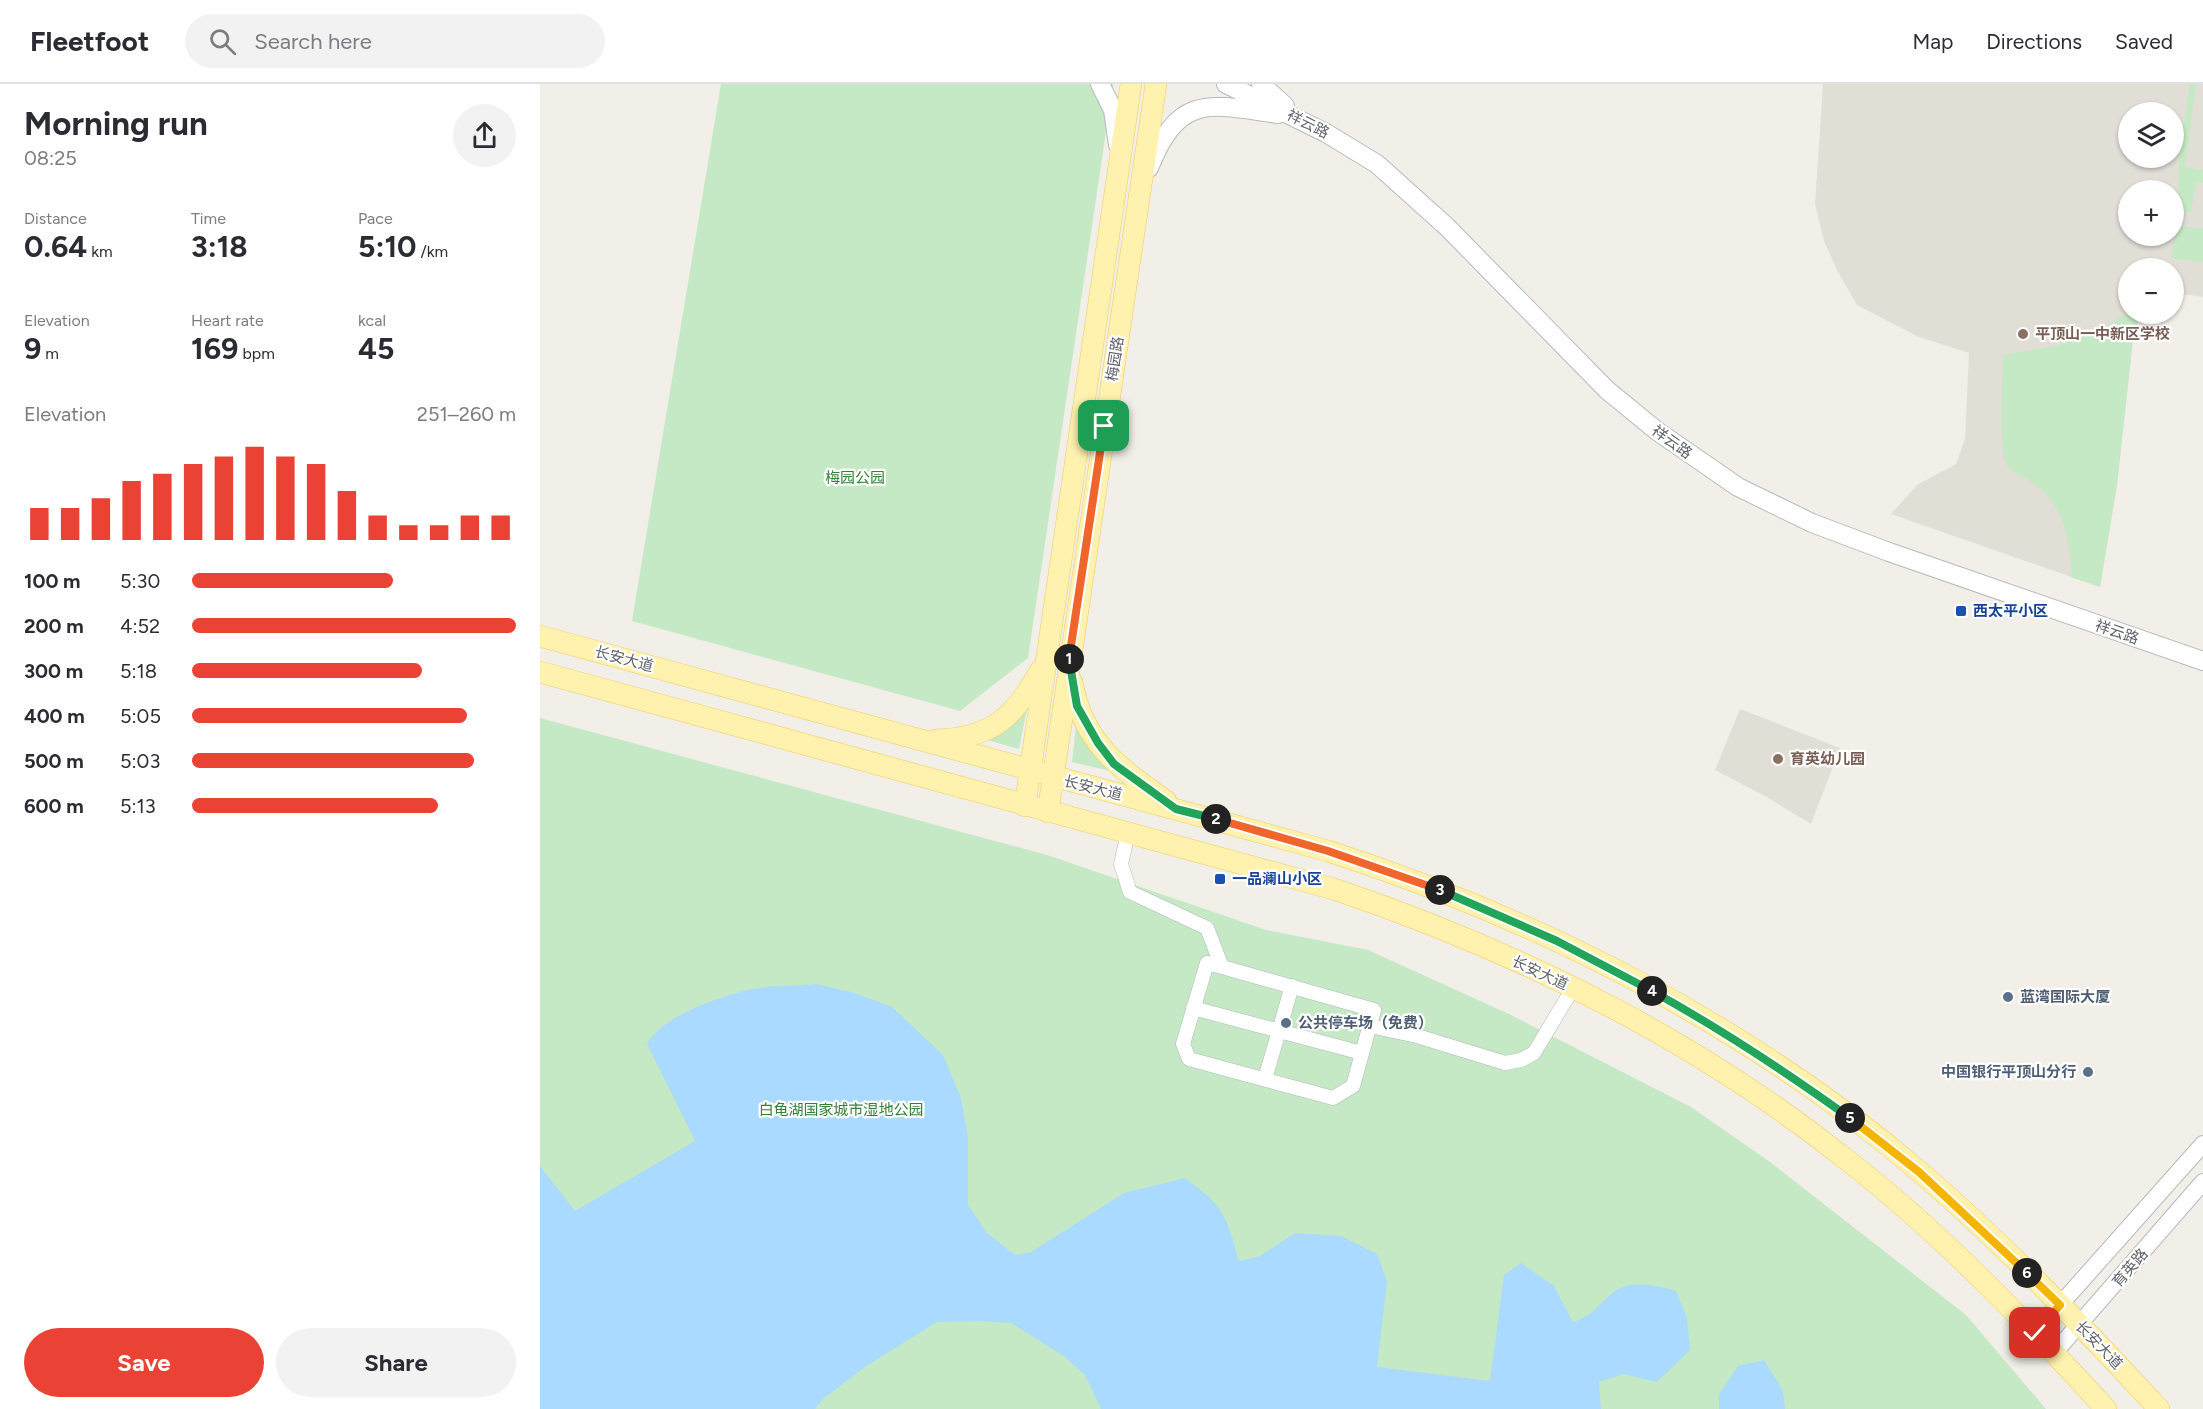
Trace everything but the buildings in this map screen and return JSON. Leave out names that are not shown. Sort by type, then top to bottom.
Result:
[{"type":"main road","points":[[1100,84],[1113,110],[1118,142],[1117,183]]},
{"type":"main road","name":"梅园路","points":[[1025,806],[1131,84]]},
{"type":"main road","name":"梅园路","points":[[1048,812],[1156,84]]},
{"type":"main road","name":"祥云路","points":[[1226,84],[1297,117],[1352,148],[1399,183],[1447,227],[1607,390],[1657,431],[1738,487],[1812,523],[1889,552],[2203,661]]},
{"type":"main road","points":[[1262,84],[1297,117]]},
{"type":"main road","points":[[1140,190],[1159,143],[1183,115],[1214,105],[1297,117]]},
{"type":"main road","name":"长安大道","points":[[540,636],[1328,851],[1407,876],[1557,941],[1711,1024],[1792,1076],[1919,1172],[2060,1305],[2158,1409]]},
{"type":"main road","points":[[919,740],[971,737],[997,725],[1011,715],[1022,701],[1046,660]]},
{"type":"main road","points":[[1069,662],[1077,706],[1098,743],[1114,764],[1176,809]]},
{"type":"main road","name":"长安大道","points":[[540,672],[1334,890],[1397,910],[1573,988],[1646,1026],[1706,1062],[1846,1159],[1954,1252],[2055,1352],[2106,1409]]},
{"type":"street","points":[[1128,834],[1121,864],[1130,891],[1207,928],[1222,967]]},
{"type":"street","points":[[1207,963],[1222,967],[1374,1010],[1353,1086],[1332,1098],[1189,1059],[1183,1044],[1207,963]]},
{"type":"street","points":[[1265,1079],[1292,986]]},
{"type":"street","points":[[1370,1026],[1417,1036],[1505,1063],[1521,1060],[1534,1053],[1573,988]]},
{"type":"street","points":[[1193,1008],[1362,1053]]},
{"type":"street","points":[[2035,1333],[2203,1144]]},
{"type":"street","name":"育英路","points":[[2055,1352],[2203,1182]]},
{"type":"shaded area","name":"平顶山一中新区学校","points":[[1823,84],[2203,84],[2203,297],[2184,294],[2184,258],[2118,258],[2118,324],[2137,324],[2134,330],[2117,485],[2100,587],[1891,514],[1917,485],[1956,464],[1965,439],[1969,353],[1919,337],[1857,305],[1824,241],[1815,204]]},
{"type":"shaded area","name":"育英幼儿园","points":[[1740,709],[1840,748],[1811,824],[1765,796],[1715,770]]},
{"type":"green space","name":"梅园公园","points":[[721,84],[1113,84],[1028,658],[960,711],[632,621]]},
{"type":"green space","points":[[2190,84],[2196,84],[2185,167],[2203,170],[2203,183],[2196,182],[2191,212],[2184,213],[2184,180],[2178,180],[2179,168],[2184,168],[2184,124]]},
{"type":"green space","points":[[2184,227],[2203,228],[2203,262],[2171,258],[2173,246],[2184,246]]},
{"type":"green space","points":[[2118,319],[2118,324],[2137,324],[2134,330],[2117,485],[2100,587],[2071,577],[2067,538],[2059,513],[2044,492],[2009,468],[2004,455],[2001,428],[2003,355],[2055,346],[2094,334]]},
{"type":"green space","points":[[1027,709],[1019,749],[984,739]]},
{"type":"green space","name":"白龟湖国家城市湿地公园","points":[[540,718],[1047,855],[1266,930],[1368,950],[1511,1015],[1691,1107],[1770,1162],[1966,1315],[2046,1409],[540,1409]]},
{"type":"green space","points":[[1076,725],[1110,771],[1072,762]]},
{"type":"water","points":[[816,984],[855,993],[892,1007],[943,1055],[961,1098],[968,1137],[968,1205],[987,1233],[1015,1255],[1031,1252],[1124,1193],[1185,1178],[1208,1197],[1222,1213],[1231,1233],[1239,1261],[1260,1256],[1295,1233],[1341,1236],[1377,1254],[1387,1281],[1377,1367],[1490,1381],[1504,1275],[1521,1263],[1554,1286],[1573,1322],[1589,1314],[1610,1295],[1625,1286],[1642,1284],[1676,1291],[1687,1318],[1690,1350],[1657,1382],[1623,1374],[1599,1382],[1601,1409],[1101,1409],[1085,1375],[1064,1356],[1011,1323],[937,1322],[865,1367],[823,1399],[815,1409],[540,1409],[540,1166],[575,1211],[695,1141],[647,1044],[654,1034],[677,1017],[706,1003],[735,993],[764,987]]},
{"type":"water","points":[[1764,1360],[1783,1391],[1785,1409],[1719,1409],[1719,1394],[1738,1366]]},
{"type":"place","name":"平顶山一中新区学校","points":[[2023,334]]},
{"type":"place","name":"西太平小区","points":[[1961,611]]},
{"type":"place","name":"育英幼儿园","points":[[1778,759]]},
{"type":"place","name":"一品澜山小区","points":[[1220,879]]},
{"type":"place","name":"蓝湾国际大厦","points":[[2008,997]]},
{"type":"place","name":"公共停车场（免费）","points":[[1286,1023]]},
{"type":"place","name":"中国银行平顶山分行","points":[[2088,1072]]},
{"type":"route","points":[[1104,426],[1069,662],[1077,706],[1098,743],[1114,764],[1176,809],[1328,851],[1407,876],[1557,941],[1624,975],[1711,1024],[1792,1076],[1869,1131],[1976,1223],[2060,1305],[2035,1333]]}]
